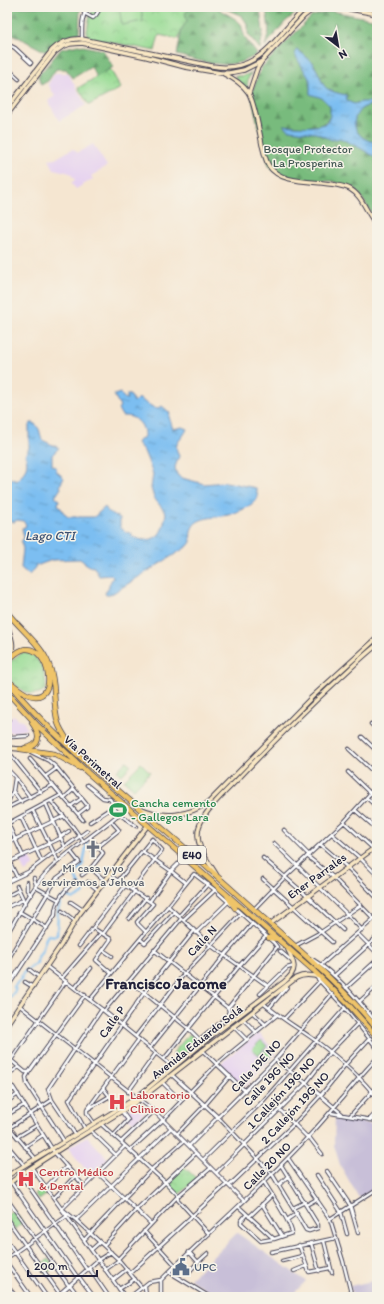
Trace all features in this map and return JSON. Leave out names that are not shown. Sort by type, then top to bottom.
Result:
[{"type":"highway","points":[[7,612],[41,650],[48,662],[52,675],[58,723],[63,734],[79,756]]},
{"type":"highway","points":[[7,661],[21,650],[32,650],[40,656],[44,662],[48,672],[49,681],[48,687],[44,692],[34,696],[25,693],[7,681]]},
{"type":"highway","name":"Vía Perimetral","points":[[7,681],[30,707],[79,756],[305,955],[344,991],[377,1029]]},
{"type":"highway","name":"Vía Perimetral","points":[[7,692],[24,712],[88,773],[226,892],[313,970],[320,980],[348,1004],[377,1038]]},
{"type":"highway","points":[[20,749],[32,746],[38,740],[36,730],[24,712]]},
{"type":"highway","points":[[20,749],[55,754],[88,773]]},
{"type":"highway","points":[[226,892],[235,908]]},
{"type":"highway","points":[[267,937],[279,940]]},
{"type":"street","points":[[79,40],[84,13],[88,7]]},
{"type":"street","points":[[7,115],[55,52],[62,47],[79,40],[102,47],[164,56],[222,68],[241,66],[264,53],[307,7]]},
{"type":"street","points":[[249,93],[257,69],[262,61],[304,16],[316,7]]},
{"type":"street","points":[[339,7],[377,10]]},
{"type":"street","points":[[361,9],[377,14]]},
{"type":"street","points":[[84,13],[93,18],[99,10]]},
{"type":"street","points":[[7,108],[52,50],[61,43],[79,40],[103,43],[163,61],[221,73],[244,70],[262,61]]},
{"type":"street","points":[[102,47],[103,43]]},
{"type":"street","points":[[7,44],[15,48],[31,62]]},
{"type":"street","points":[[163,61],[164,56]]},
{"type":"street","points":[[210,71],[212,66]]},
{"type":"street","points":[[7,68],[19,79]]},
{"type":"street","points":[[221,73],[236,80],[249,93],[269,166],[276,172],[290,179],[343,186],[351,189],[358,196],[377,225]]},
{"type":"street","points":[[7,625],[13,645],[12,652],[7,661]]},
{"type":"street","points":[[7,635],[10,644],[7,655]]},
{"type":"street","points":[[133,803],[145,810],[170,815],[182,814],[199,808],[214,798],[276,736],[312,697],[376,639]]},
{"type":"street","points":[[276,736],[377,644]]},
{"type":"street","points":[[371,724],[377,729]]},
{"type":"street","points":[[7,735],[12,737],[28,736]]},
{"type":"street","points":[[362,737],[377,751]]},
{"type":"street","points":[[7,748],[20,749]]},
{"type":"street","points":[[349,749],[377,775]]},
{"type":"street","points":[[27,750],[45,759],[57,768],[82,798],[87,806],[78,814]]},
{"type":"street","points":[[7,752],[41,792]]},
{"type":"street","points":[[220,879],[199,846],[198,837],[200,823],[256,756]]},
{"type":"street","points":[[30,759],[83,820]]},
{"type":"street","points":[[46,776],[57,768]]},
{"type":"street","points":[[7,769],[30,797]]},
{"type":"street","points":[[348,772],[370,794]]},
{"type":"street","points":[[7,804],[13,791],[15,777]]},
{"type":"street","points":[[7,808],[54,785]]},
{"type":"street","points":[[87,785],[103,798],[110,799],[113,807],[119,814],[136,826]]},
{"type":"street","points":[[254,909],[297,865],[344,822],[377,786]]},
{"type":"street","points":[[64,798],[74,789]]},
{"type":"street","points":[[13,791],[21,802]]},
{"type":"street","points":[[23,856],[7,824],[61,795]]},
{"type":"street","points":[[71,806],[82,798]]},
{"type":"street","points":[[367,798],[377,807]]},
{"type":"street","points":[[50,801],[64,816],[84,842]]},
{"type":"street","points":[[46,804],[65,847]]},
{"type":"street","points":[[90,822],[113,807]]},
{"type":"street","points":[[355,810],[377,829]]},
{"type":"street","points":[[33,811],[58,861]]},
{"type":"street","points":[[7,934],[36,886],[48,871],[58,861],[119,814]]},
{"type":"street","points":[[7,844],[64,816]]},
{"type":"street","points":[[20,817],[41,860]]},
{"type":"street","points":[[93,851],[118,830],[111,821]]},
{"type":"street","points":[[344,822],[376,849]]},
{"type":"street","points":[[7,1024],[8,1019],[20,1006],[105,880],[148,825]]},
{"type":"street","points":[[284,830],[374,919]]},
{"type":"street","points":[[9,862],[61,838],[69,831]]},
{"type":"street","points":[[7,882],[28,872],[41,860],[54,854],[87,831]]},
{"type":"street","points":[[332,834],[377,875]]},
{"type":"street","points":[[82,875],[91,868],[103,853],[90,837]]},
{"type":"street","points":[[62,978],[102,934],[162,850],[152,839],[118,881]]},
{"type":"street","points":[[274,843],[362,930]]},
{"type":"street","points":[[320,844],[377,898]]},
{"type":"street","name":"Ener Parrales","points":[[270,924],[346,867],[376,849]]},
{"type":"street","points":[[142,851],[186,883]]},
{"type":"street","points":[[7,961],[57,878],[79,862],[71,852]]},
{"type":"street","points":[[7,857],[17,877]]},
{"type":"street","points":[[263,858],[343,930]]},
{"type":"street","points":[[61,944],[82,910],[111,876],[122,859]]},
{"type":"street","points":[[150,901],[171,871],[178,864]]},
{"type":"street","points":[[91,868],[105,880]]},
{"type":"street","points":[[90,1000],[145,931],[194,874],[208,884],[235,908],[275,944],[277,948],[228,1008]]},
{"type":"street","points":[[111,876],[153,904],[137,922],[145,931]]},
{"type":"street","points":[[34,878],[36,886],[59,900]]},
{"type":"street","points":[[263,879],[332,942]]},
{"type":"street","points":[[7,988],[55,915],[55,909],[66,889],[76,881]]},
{"type":"street","points":[[27,882],[27,890],[31,895]]},
{"type":"street","points":[[88,882],[98,890]]},
{"type":"street","points":[[75,1134],[52,1100],[48,1089],[103,1010],[130,981],[208,884]]},
{"type":"street","points":[[17,886],[25,903]]},
{"type":"street","points":[[79,946],[126,886]]},
{"type":"street","points":[[7,896],[19,890]]},
{"type":"street","points":[[181,918],[214,890]]},
{"type":"street","points":[[129,919],[146,898]]},
{"type":"street","points":[[7,907],[23,900]]},
{"type":"street","points":[[71,902],[82,910]]},
{"type":"street","name":"Calle P","points":[[85,1128],[69,1100],[144,993],[195,932],[228,902]]},
{"type":"street","points":[[295,946],[321,932],[361,905]]},
{"type":"street","points":[[168,906],[210,945],[268,986]]},
{"type":"street","points":[[20,912],[47,928]]},
{"type":"street","points":[[62,912],[75,921]]},
{"type":"street","points":[[140,939],[145,943],[174,912]]},
{"type":"street","name":"Calle N","points":[[136,1036],[184,974],[240,914]]},
{"type":"street","points":[[322,965],[377,916]]},
{"type":"street","points":[[150,1048],[199,986],[252,924]]},
{"type":"street","points":[[93,928],[111,939],[96,960],[111,973]]},
{"type":"street","points":[[358,934],[377,953]]},
{"type":"street","points":[[164,1059],[240,966],[267,937]]},
{"type":"street","points":[[334,976],[377,937]]},
{"type":"street","points":[[275,944],[279,940]]},
{"type":"street","points":[[287,947],[294,964]]},
{"type":"street","points":[[103,950],[112,956]]},
{"type":"street","points":[[154,950],[228,1008],[229,1014],[227,1017],[200,1040]]},
{"type":"street","points":[[280,951],[294,964]]},
{"type":"street","name":"Vía Perimetral","points":[[305,955],[322,965],[334,976],[377,1023]]},
{"type":"street","points":[[346,988],[377,960]]},
{"type":"street","points":[[260,994],[287,968],[294,964]]},
{"type":"street","name":"Avenida Eduardo Solá","points":[[138,1099],[173,1067],[214,1034],[289,978],[292,974],[294,964]]},
{"type":"street","points":[[46,966],[121,1024],[173,1067]]},
{"type":"street","points":[[75,988],[91,968]]},
{"type":"street","points":[[30,970],[39,977]]},
{"type":"street","points":[[313,970],[315,976]]},
{"type":"street","points":[[7,973],[14,977]]},
{"type":"street","name":"Avenida Eduardo Solá","points":[[7,1176],[35,1158],[101,1124],[138,1099],[172,1075],[202,1050],[291,982],[301,976],[315,976],[320,980]]},
{"type":"street","points":[[284,1020],[320,980]]},
{"type":"street","name":"Vía Perimetral","points":[[320,980],[358,1023],[377,1048]]},
{"type":"street","points":[[11,1060],[66,981]]},
{"type":"street","points":[[130,981],[175,1017],[203,1043]]},
{"type":"street","points":[[25,982],[32,987]]},
{"type":"street","points":[[269,1008],[291,982]]},
{"type":"street","points":[[359,1002],[377,986]]},
{"type":"street","name":"Calle 19E NO","points":[[189,1146],[275,1060],[332,994]]},
{"type":"street","points":[[64,1141],[27,1084],[26,1077],[84,995]]},
{"type":"street","points":[[263,1003],[277,1015],[316,1041],[346,1065],[377,1098]]},
{"type":"street","points":[[20,1006],[154,1111],[244,1201]]},
{"type":"street","name":"Calle 19G NO","points":[[203,1160],[263,1101],[345,1008]]},
{"type":"street","points":[[252,1012],[265,1024]]},
{"type":"street","points":[[130,1150],[163,1120],[217,1064],[277,1015]]},
{"type":"street","points":[[243,1019],[256,1032]]},
{"type":"street","name":"1 Callejón 19G NO","points":[[216,1173],[306,1083],[330,1052],[358,1023]]},
{"type":"street","points":[[233,1026],[247,1040]]},
{"type":"street","points":[[214,1034],[218,1038]]},
{"type":"street","name":"2 Callejón 19G NO","points":[[130,1273],[193,1215],[258,1159],[294,1124],[370,1038]]},
{"type":"street","points":[[87,1110],[112,1078],[139,1039]]},
{"type":"street","points":[[202,1050],[245,1091]]},
{"type":"street","points":[[128,1092],[156,1053]]},
{"type":"street","points":[[7,1057],[25,1072],[29,1072]]},
{"type":"street","name":"Calle 20 NO","points":[[161,1280],[239,1207],[288,1158],[331,1113],[358,1077],[377,1058]]},
{"type":"street","points":[[275,1060],[321,1095],[342,1114]]},
{"type":"street","points":[[7,1075],[19,1067]]},
{"type":"street","points":[[172,1075],[232,1131],[272,1174],[308,1230],[318,1228],[318,1225],[281,1165]]},
{"type":"street","points":[[177,1134],[230,1076]]},
{"type":"street","points":[[162,1082],[181,1101]]},
{"type":"street","points":[[7,1084],[18,1094],[53,1150],[66,1167],[84,1186]]},
{"type":"street","points":[[350,1116],[377,1086]]},
{"type":"street","points":[[104,1088],[128,1120],[114,1136]]},
{"type":"street","points":[[7,1094],[14,1089]]},
{"type":"street","points":[[7,1102],[18,1094]]},
{"type":"street","points":[[87,1110],[110,1096]]},
{"type":"street","points":[[35,1158],[8,1126],[52,1100]]},
{"type":"street","points":[[7,1115],[24,1105]]},
{"type":"street","points":[[87,1110],[87,1113],[94,1123]]},
{"type":"street","name":"Avenida Eduardo Solá","points":[[9,1184],[32,1168],[64,1141],[94,1123],[121,1110]]},
{"type":"street","points":[[280,1110],[308,1137],[322,1154]]},
{"type":"street","points":[[122,1142],[154,1111]]},
{"type":"street","points":[[369,1120],[377,1112]]},
{"type":"street","points":[[331,1113],[377,1121]]},
{"type":"street","points":[[101,1124],[166,1183],[178,1196],[178,1200],[209,1234]]},
{"type":"street","points":[[17,1137],[37,1125]]},
{"type":"street","points":[[76,1220],[171,1128]]},
{"type":"street","points":[[90,1130],[116,1155]]},
{"type":"street","points":[[25,1147],[43,1135]]},
{"type":"street","points":[[84,1240],[152,1169],[184,1141]]},
{"type":"street","points":[[7,1145],[24,1165]]},
{"type":"street","points":[[62,1209],[125,1146]]},
{"type":"street","points":[[7,1156],[13,1152]]},
{"type":"street","points":[[104,1245],[137,1209],[196,1153]]},
{"type":"street","points":[[288,1158],[330,1219],[352,1297]]},
{"type":"street","points":[[46,1187],[66,1167]]},
{"type":"street","points":[[32,1168],[125,1297]]},
{"type":"street","points":[[105,1270],[119,1259],[178,1196],[211,1168]]},
{"type":"street","points":[[327,1171],[350,1205],[358,1233]]},
{"type":"street","points":[[98,1173],[151,1224]]},
{"type":"street","points":[[20,1175],[54,1225],[109,1297]]},
{"type":"street","points":[[54,1198],[75,1176]]},
{"type":"street","points":[[279,1185],[288,1176]]},
{"type":"street","points":[[317,1176],[341,1212],[347,1234]]},
{"type":"street","points":[[264,1182],[293,1232],[274,1239],[261,1241],[241,1223],[241,1221],[272,1196]]},
{"type":"street","points":[[9,1184],[94,1297]]},
{"type":"street","points":[[330,1219],[377,1189]]},
{"type":"street","points":[[7,1199],[79,1297]]},
{"type":"street","points":[[306,1205],[317,1199]]},
{"type":"street","points":[[293,1208],[304,1202]]},
{"type":"street","points":[[262,1204],[282,1236]]},
{"type":"street","points":[[239,1207],[274,1239]]},
{"type":"street","points":[[62,1209],[119,1259],[142,1288]]},
{"type":"street","points":[[287,1220],[296,1213]]},
{"type":"street","points":[[7,1258],[67,1216]]},
{"type":"street","points":[[7,1219],[62,1297]]},
{"type":"street","points":[[144,1231],[176,1266]]},
{"type":"street","points":[[271,1252],[336,1238]]},
{"type":"street","points":[[7,1241],[47,1297]]},
{"type":"street","points":[[324,1241],[332,1273]]},
{"type":"street","points":[[91,1250],[100,1242]]},
{"type":"street","points":[[311,1243],[319,1271]]},
{"type":"street","points":[[299,1245],[308,1272],[330,1268]]},
{"type":"street","points":[[56,1297],[98,1260],[111,1252]]},
{"type":"street","points":[[190,1252],[198,1262]]},
{"type":"street","points":[[188,1273],[208,1253]]},
{"type":"street","points":[[282,1261],[302,1256]]},
{"type":"street","points":[[7,1263],[31,1297]]},
{"type":"street","points":[[294,1271],[306,1266]]},
{"type":"street","points":[[113,1280],[127,1269]]},
{"type":"street","points":[[169,1272],[210,1297]]},
{"type":"street","points":[[119,1289],[135,1279]]},
{"type":"street","points":[[130,1297],[149,1282],[161,1280],[161,1297]]},
{"type":"street","points":[[7,1285],[16,1297]]},
{"type":"street","points":[[145,1286],[146,1297]]},
{"type":"shaded area","points":[[55,73],[68,73],[86,105],[59,121],[48,101],[55,96],[48,84]]},
{"type":"shaded area","points":[[93,144],[107,166],[91,176],[93,179],[76,189],[71,183],[75,180],[70,173],[54,169],[49,160],[55,159],[72,149],[77,153]]},
{"type":"shaded area","points":[[14,715],[18,719],[23,720],[27,729],[11,733],[7,728],[7,721]]},
{"type":"shaded area","points":[[29,855],[34,865],[25,872],[19,860]]},
{"type":"shaded area","points":[[259,1032],[276,1054],[245,1087],[220,1064]]},
{"type":"shaded area","points":[[137,1104],[145,1111],[134,1123],[124,1113]]},
{"type":"shaded area","points":[[335,1117],[377,1125],[377,1187],[359,1198],[340,1165],[334,1145]]},
{"type":"shaded area","points":[[87,1136],[108,1159],[91,1176],[68,1148]]},
{"type":"shaded area","points":[[237,1233],[306,1281],[290,1297],[217,1297],[190,1279]]},
{"type":"shaded area","points":[[377,1280],[377,1297],[353,1297],[350,1286]]},
{"type":"green space","points":[[7,7],[82,7],[80,11],[79,33],[69,35],[53,45],[46,52],[7,31]]},
{"type":"green space","points":[[95,7],[192,7],[185,13],[187,21],[182,28],[178,39],[159,35],[155,51],[86,37],[90,14]]},
{"type":"green space","points":[[119,7],[141,7],[143,21],[122,25]]},
{"type":"green space","points":[[192,7],[219,7],[220,10],[237,20],[241,24],[245,38],[257,54],[238,63],[228,64],[208,63],[177,55],[182,28],[187,21],[185,13]]},
{"type":"green space","points":[[225,7],[260,8],[263,32],[260,49],[248,34],[248,25],[242,16],[226,9]]},
{"type":"green space","points":[[266,7],[303,7],[285,22],[265,46],[269,31]]},
{"type":"green space","name":"Bosque Protector La Prosperina","points":[[332,11],[377,20],[377,142],[361,136],[355,128],[354,123],[355,117],[361,109],[372,105],[362,102],[354,104],[347,101],[346,95],[330,91],[324,85],[314,65],[297,49],[301,65],[310,80],[310,94],[322,98],[330,106],[330,115],[325,122],[320,125],[284,125],[290,130],[316,133],[332,140],[340,138],[377,158],[377,221],[356,189],[332,181],[309,181],[284,176],[269,166],[251,94],[261,68],[312,16]]},
{"type":"green space","points":[[78,45],[103,50],[113,67],[97,77],[91,67],[73,78],[66,69],[56,69],[48,81],[41,85],[38,76],[61,49]]},
{"type":"green space","points":[[110,69],[121,88],[89,105],[78,88]]},
{"type":"green space","points":[[251,73],[248,79],[247,90],[234,76],[243,76]]},
{"type":"green space","points":[[23,652],[29,653],[38,660],[45,677],[46,689],[35,694],[25,692],[20,689],[7,677],[7,664]]},
{"type":"green space","points":[[126,761],[131,765],[122,775],[117,771]]},
{"type":"green space","points":[[141,763],[150,772],[134,789],[124,780]]},
{"type":"green space","points":[[189,1034],[199,1042],[178,1059],[173,1053]]},
{"type":"green space","points":[[261,1040],[267,1046],[259,1055],[252,1049]]},
{"type":"green space","points":[[267,1049],[273,1053],[266,1062],[260,1057]]},
{"type":"green space","points":[[184,1167],[197,1179],[178,1195],[167,1183]]},
{"type":"green space","points":[[43,1188],[47,1194],[39,1200],[35,1194]]},
{"type":"green space","points":[[14,1211],[23,1223],[15,1229],[7,1218],[7,1215]]},
{"type":"green space","points":[[49,1259],[54,1268],[46,1273],[40,1265]]},
{"type":"water","points":[[297,49],[313,64],[326,88],[346,95],[347,101],[354,104],[362,102],[375,102],[361,109],[357,114],[355,126],[360,135],[365,139],[377,142],[377,158],[340,138],[332,140],[316,133],[290,130],[283,125],[319,126],[327,122],[330,116],[330,106],[322,98],[310,94],[310,80],[295,55]]},
{"type":"water","name":"Lago CTI","points":[[120,393],[125,399],[127,399],[127,394],[131,396],[134,402],[138,398],[156,409],[162,406],[170,413],[169,417],[173,429],[182,427],[187,429],[178,442],[176,448],[179,456],[175,467],[178,476],[204,484],[226,482],[256,488],[258,498],[244,509],[228,515],[207,518],[196,523],[191,533],[191,542],[188,546],[110,595],[106,595],[105,593],[113,577],[111,575],[99,576],[94,567],[89,566],[80,559],[52,560],[36,566],[29,575],[21,568],[23,549],[21,542],[24,538],[22,528],[25,527],[26,524],[23,521],[17,520],[14,522],[7,520],[7,477],[17,481],[26,469],[27,462],[25,455],[29,448],[29,425],[31,423],[34,423],[39,429],[42,440],[59,448],[52,455],[52,465],[56,467],[57,472],[64,478],[60,485],[61,488],[55,497],[59,500],[58,505],[66,516],[94,517],[105,507],[109,513],[120,518],[120,527],[126,532],[131,533],[132,536],[136,538],[145,540],[153,539],[162,529],[166,513],[154,498],[151,488],[153,474],[144,451],[137,443],[144,437],[143,428],[135,419],[122,416],[118,409],[120,406],[114,395]]},
{"type":"waterway","points":[[7,998],[16,990],[14,987],[19,980],[22,979],[21,977],[24,972],[37,963],[37,959],[48,935],[57,935],[58,910],[62,898],[66,896],[74,899],[83,894],[84,890],[77,881],[75,874],[83,865],[87,842]]},
{"type":"waterway","points":[[7,1010],[11,1014]]},
{"type":"place","name":"Cancha cemento - Gallegos Lara","points":[[118,810]]},
{"type":"place","name":"Mi casa y yo serviremos a Jehova","points":[[93,849]]},
{"type":"place","name":"Laboratorio Clinico","points":[[117,1102]]},
{"type":"place","name":"Centro Médico & Dental","points":[[26,1179]]},
{"type":"place","name":"UPC","points":[[181,1267]]},
{"type":"district","name":"Francisco Jacome","points":[[166,983]]}]
